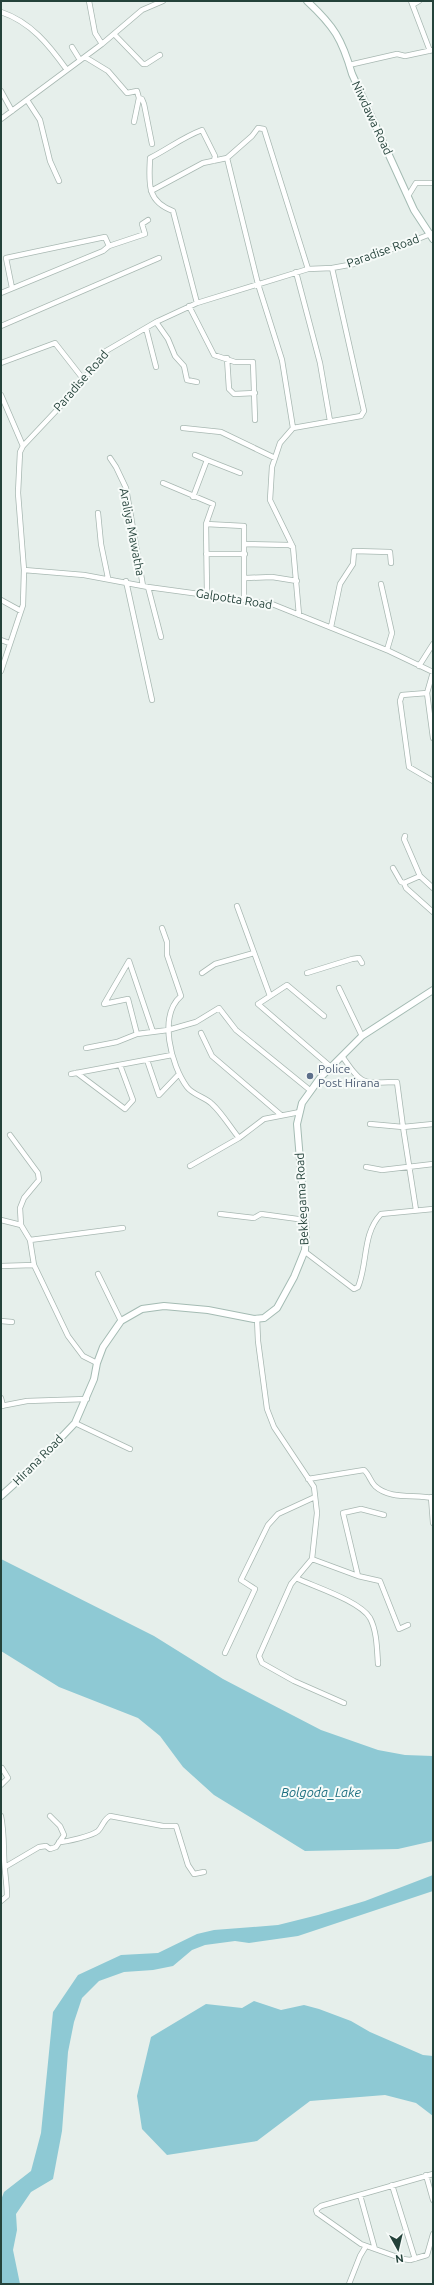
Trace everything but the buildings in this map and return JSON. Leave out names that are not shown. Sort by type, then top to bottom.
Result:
[{"type":"street","points":[[89,1],[95,33],[102,44]]},
{"type":"street","points":[[1,119],[102,44],[142,10],[162,1]]},
{"type":"street","name":"Niwdawa Road","points":[[307,1],[328,21],[346,51],[349,65],[408,196],[432,235]]},
{"type":"street","points":[[349,65],[397,54],[405,56],[432,50],[412,2],[419,1]]},
{"type":"street","points":[[1,12],[19,19],[34,31],[67,70]]},
{"type":"street","points":[[114,34],[143,64],[146,64],[160,55]]},
{"type":"street","points":[[72,47],[80,60]]},
{"type":"street","points":[[85,57],[108,72],[127,92],[137,91],[139,98],[134,122]]},
{"type":"street","points":[[1,92],[12,111]]},
{"type":"street","points":[[139,98],[142,98],[144,104],[152,144]]},
{"type":"street","points":[[27,100],[40,120],[50,161],[59,181]]},
{"type":"street","points":[[151,191],[188,170],[227,158],[252,136],[258,128],[264,128],[308,269]]},
{"type":"street","points":[[197,303],[173,210],[158,204],[151,191],[150,158],[195,132],[202,130],[215,156],[214,161]]},
{"type":"street","points":[[227,158],[258,284],[282,360],[293,428]]},
{"type":"street","points":[[408,196],[416,183],[433,184]]},
{"type":"street","points":[[1,293],[98,253],[109,246],[146,234],[142,224],[148,220]]},
{"type":"street","name":"Paradise Road","points":[[23,446],[84,380],[106,351],[156,322],[197,303],[308,269],[332,268],[354,264],[432,235]]},
{"type":"street","points":[[12,288],[6,258],[105,238],[109,246]]},
{"type":"street","points":[[1,326],[159,258]]},
{"type":"street","points":[[299,615],[293,547],[270,500],[272,467],[280,443],[293,428],[361,416],[364,411],[332,268]]},
{"type":"street","points":[[296,272],[320,363],[330,421]]},
{"type":"street","points":[[189,306],[214,355],[227,358],[235,362],[253,362],[255,420]]},
{"type":"street","points":[[156,322],[168,339],[174,356],[184,366],[187,380],[197,382]]},
{"type":"street","points":[[146,328],[156,367]]},
{"type":"street","points":[[1,363],[55,344],[84,380]]},
{"type":"street","points":[[227,358],[229,389],[234,394],[255,393]]},
{"type":"street","points":[[1,395],[23,446],[20,452],[18,493],[24,570],[21,611],[9,643],[1,671]]},
{"type":"street","points":[[183,428],[221,432],[276,458]]},
{"type":"street","points":[[195,455],[240,473]]},
{"type":"street","name":"Araliya Mawatha","points":[[110,458],[126,488],[145,586],[161,637]]},
{"type":"street","points":[[193,497],[207,460]]},
{"type":"street","points":[[163,483],[193,497],[213,504],[206,524],[207,594]]},
{"type":"street","points":[[98,513],[108,578]]},
{"type":"street","points":[[206,524],[244,526],[246,578],[244,599]]},
{"type":"street","points":[[244,544],[289,545],[293,547]]},
{"type":"street","points":[[331,627],[340,584],[353,564],[354,551],[390,552],[391,563]]},
{"type":"street","points":[[206,554],[245,554]]},
{"type":"street","name":"Galpotta Road","points":[[24,570],[108,578],[145,586],[272,604],[387,650],[433,672]]},
{"type":"street","points":[[246,578],[272,577],[297,581]]},
{"type":"street","points":[[126,581],[152,700]]},
{"type":"street","points":[[381,584],[392,633],[387,650]]},
{"type":"street","points":[[1,600],[21,611]]},
{"type":"street","points":[[1,640],[9,643]]},
{"type":"street","points":[[419,666],[433,644]]},
{"type":"street","points":[[433,672],[427,693],[433,738]]},
{"type":"street","points":[[427,693],[402,695],[400,701],[409,767],[433,781]]},
{"type":"street","points":[[405,836],[404,839],[420,876],[433,888]]},
{"type":"street","points":[[393,868],[406,888],[433,912]]},
{"type":"street","points":[[404,883],[420,876]]},
{"type":"street","points":[[237,906],[270,996]]},
{"type":"street","points":[[162,928],[167,942],[168,955],[181,996],[175,1002],[168,1030],[172,1056],[179,1074],[188,1088],[212,1104],[239,1138]]},
{"type":"street","points":[[202,973],[215,964],[254,953]]},
{"type":"street","points":[[307,973],[352,959],[359,958],[362,963]]},
{"type":"street","points":[[137,1034],[128,999],[104,1004],[129,961],[153,1032]]},
{"type":"street","points":[[324,1016],[287,985],[258,1004],[331,1067]]},
{"type":"street","points":[[339,988],[362,1036]]},
{"type":"street","name":"Bekkegama Road","points":[[258,1318],[264,1318],[277,1308],[294,1277],[304,1251],[305,1220],[297,1124],[302,1103],[310,1091],[331,1067],[362,1036],[433,990]]},
{"type":"street","points":[[86,1048],[118,1042],[137,1034],[168,1030],[196,1022],[219,1008],[236,1030],[310,1091]]},
{"type":"street","points":[[201,1033],[212,1056],[281,1115]]},
{"type":"street","points":[[71,1074],[172,1056]]},
{"type":"street","points":[[342,1056],[357,1078],[363,1082],[397,1082],[408,1167],[416,1210]]},
{"type":"street","points":[[147,1060],[159,1095],[179,1074]]},
{"type":"street","points":[[77,1073],[125,1108],[133,1100],[120,1065]]},
{"type":"street","points":[[190,1166],[239,1138],[264,1119],[300,1112]]},
{"type":"street","points":[[370,1124],[403,1127],[433,1124]]},
{"type":"street","points":[[10,1135],[38,1173],[39,1180],[24,1198],[20,1208],[21,1225],[30,1240],[34,1266],[68,1336],[83,1356],[97,1363]]},
{"type":"street","points":[[366,1168],[382,1170],[433,1164]]},
{"type":"street","points":[[304,1251],[354,1289],[358,1287],[364,1272],[368,1238],[374,1222],[381,1214],[433,1209]]},
{"type":"street","points":[[220,1214],[254,1218],[261,1214],[305,1220]]},
{"type":"street","points":[[1,1220],[21,1225]]},
{"type":"street","points":[[30,1240],[123,1228]]},
{"type":"street","points":[[1,1266],[34,1266]]},
{"type":"street","points":[[98,1274],[121,1321]]},
{"type":"street","points":[[130,1449],[75,1422],[87,1399],[103,1347],[121,1321],[142,1309],[164,1306],[208,1310],[258,1318],[258,1341],[267,1409],[274,1427],[314,1487],[317,1513],[312,1558],[291,1584],[259,1656],[262,1663],[294,1681],[344,1703]]},
{"type":"street","points":[[1,1321],[12,1322]]},
{"type":"street","points":[[1,1398],[2,1406],[27,1401],[87,1399]]},
{"type":"street","name":"Hirana Road","points":[[1,1496],[33,1467],[75,1422]]},
{"type":"street","points":[[308,1479],[364,1470],[373,1484],[380,1490],[407,1497],[432,1498],[433,1523]]},
{"type":"street","points":[[225,1653],[255,1589],[241,1580],[268,1525],[278,1514],[315,1497]]},
{"type":"street","points":[[358,1576],[343,1514],[362,1510],[384,1515]]},
{"type":"street","points":[[312,1558],[358,1576],[380,1581],[399,1629],[408,1625]]},
{"type":"street","points":[[296,1578],[360,1607],[370,1618],[376,1642],[378,1664]]},
{"type":"street","points":[[1,1785],[8,1778],[2,1768]]},
{"type":"street","points":[[1,1816],[5,1835],[7,1896],[1,1901]]},
{"type":"street","points":[[5,1866],[39,1847],[46,1846],[50,1849],[56,1847],[64,1835],[60,1826],[50,1816]]},
{"type":"street","points":[[59,1842],[66,1842],[92,1834],[110,1816],[164,1826],[176,1826],[188,1865],[194,1874],[204,1872]]},
{"type":"street","points":[[433,2174],[321,2206],[316,2210],[317,2213],[333,2226],[366,2246],[403,2259],[414,2259],[427,2255],[433,2234]]},
{"type":"street","points":[[426,2175],[433,2200]]},
{"type":"street","points":[[392,2185],[414,2259]]},
{"type":"street","points":[[360,2195],[375,2249]]},
{"type":"street","points":[[349,2284],[360,2256],[366,2246]]},
{"type":"water","name":"Bolgoda_Lake","points":[[1,1559],[154,1636],[223,1679],[321,1730],[378,1750],[405,1755],[433,1756],[433,1841],[398,1849],[305,1851],[214,1795],[183,1767],[160,1736],[138,1718],[59,1687],[1,1651]]},
{"type":"water","points":[[433,1875],[433,1891],[298,1936],[249,1943],[235,1941],[205,1945],[192,1950],[173,1966],[153,1970],[124,1972],[99,1981],[82,1998],[74,2022],[68,2052],[62,2131],[53,2179],[31,2192],[16,2214],[17,2230],[13,2250],[20,2284],[1,2284],[1,2200],[4,2192],[31,2171],[41,2133],[53,2012],[78,1975],[121,1955],[158,1953],[197,1934],[214,1930],[278,1925],[318,1915],[365,1901]]},
{"type":"water","points":[[254,2001],[281,2010],[304,2005],[319,2009],[351,2021],[370,2032],[423,2055],[433,2056],[433,2116],[416,2103],[385,2095],[310,2101],[257,2141],[167,2155],[142,2129],[137,2096],[151,2037],[206,2004],[242,2008]]},
{"type":"place","name":"Police Post Hirana","points":[[310,1076]]}]
